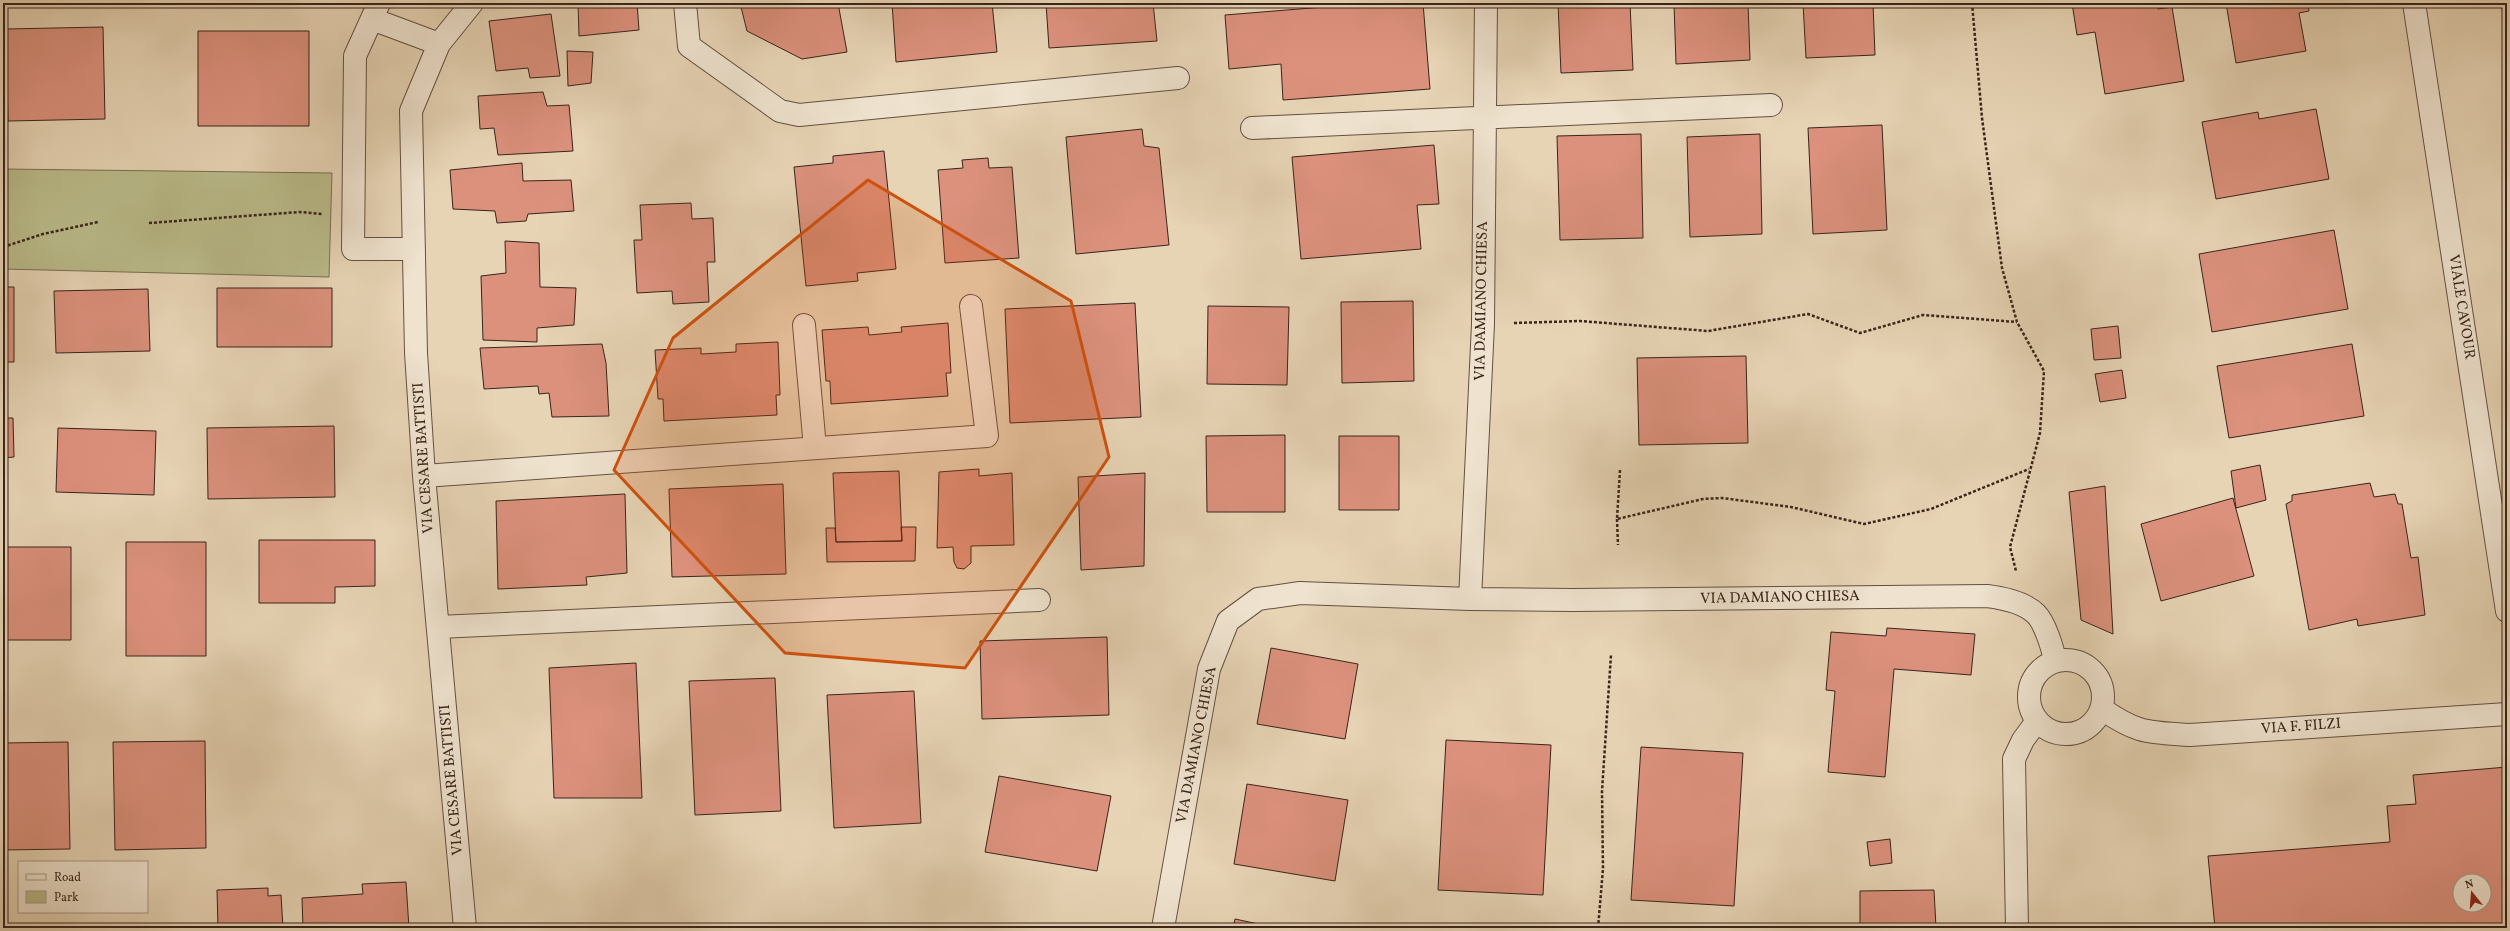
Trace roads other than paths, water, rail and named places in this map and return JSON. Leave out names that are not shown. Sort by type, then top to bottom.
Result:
[{"type":"street","name":"VIA CESARE BATTISTI","points":[[465,928],[424,476],[416,353],[411,111],[439,44],[472,3]]},
{"type":"street","points":[[685,3],[689,46],[780,111],[799,115],[1178,78]]},
{"type":"street","name":"VIA DAMIANO CHIESA","points":[[1470,600],[1483,324],[1486,3]]},
{"type":"street","name":"VIALE CAVOUR","points":[[2414,3],[2507,611]]},
{"type":"street","points":[[414,249],[353,249],[355,215],[355,56],[375,11],[439,44]]},
{"type":"street","points":[[1252,128],[1771,105]]},
{"type":"street","points":[[424,476],[987,436],[971,306]]},
{"type":"street","points":[[804,325],[815,448]]},
{"type":"street","name":"VIA DAMIANO CHIESA","points":[[1163,928],[1209,669],[1228,621],[1258,599],[1300,593],[1470,600],[1655,600],[1987,596],[2008,599],[2037,615],[2052,647],[2055,661]]},
{"type":"street","points":[[438,627],[1039,600]]},
{"type":"street","points":[[2066,660],[2078,662],[2088,667],[2097,675],[2103,691],[2102,709],[2088,727],[2079,733],[2068,735],[2046,729],[2037,721],[2028,699],[2030,687],[2035,676],[2044,666],[2055,661],[2066,660]]},
{"type":"street","name":"VIA F. FILZI","points":[[2102,709],[2125,725],[2144,732],[2190,735],[2507,714]]},
{"type":"street","points":[[2017,928],[2014,759],[2023,740],[2037,721]]}]
